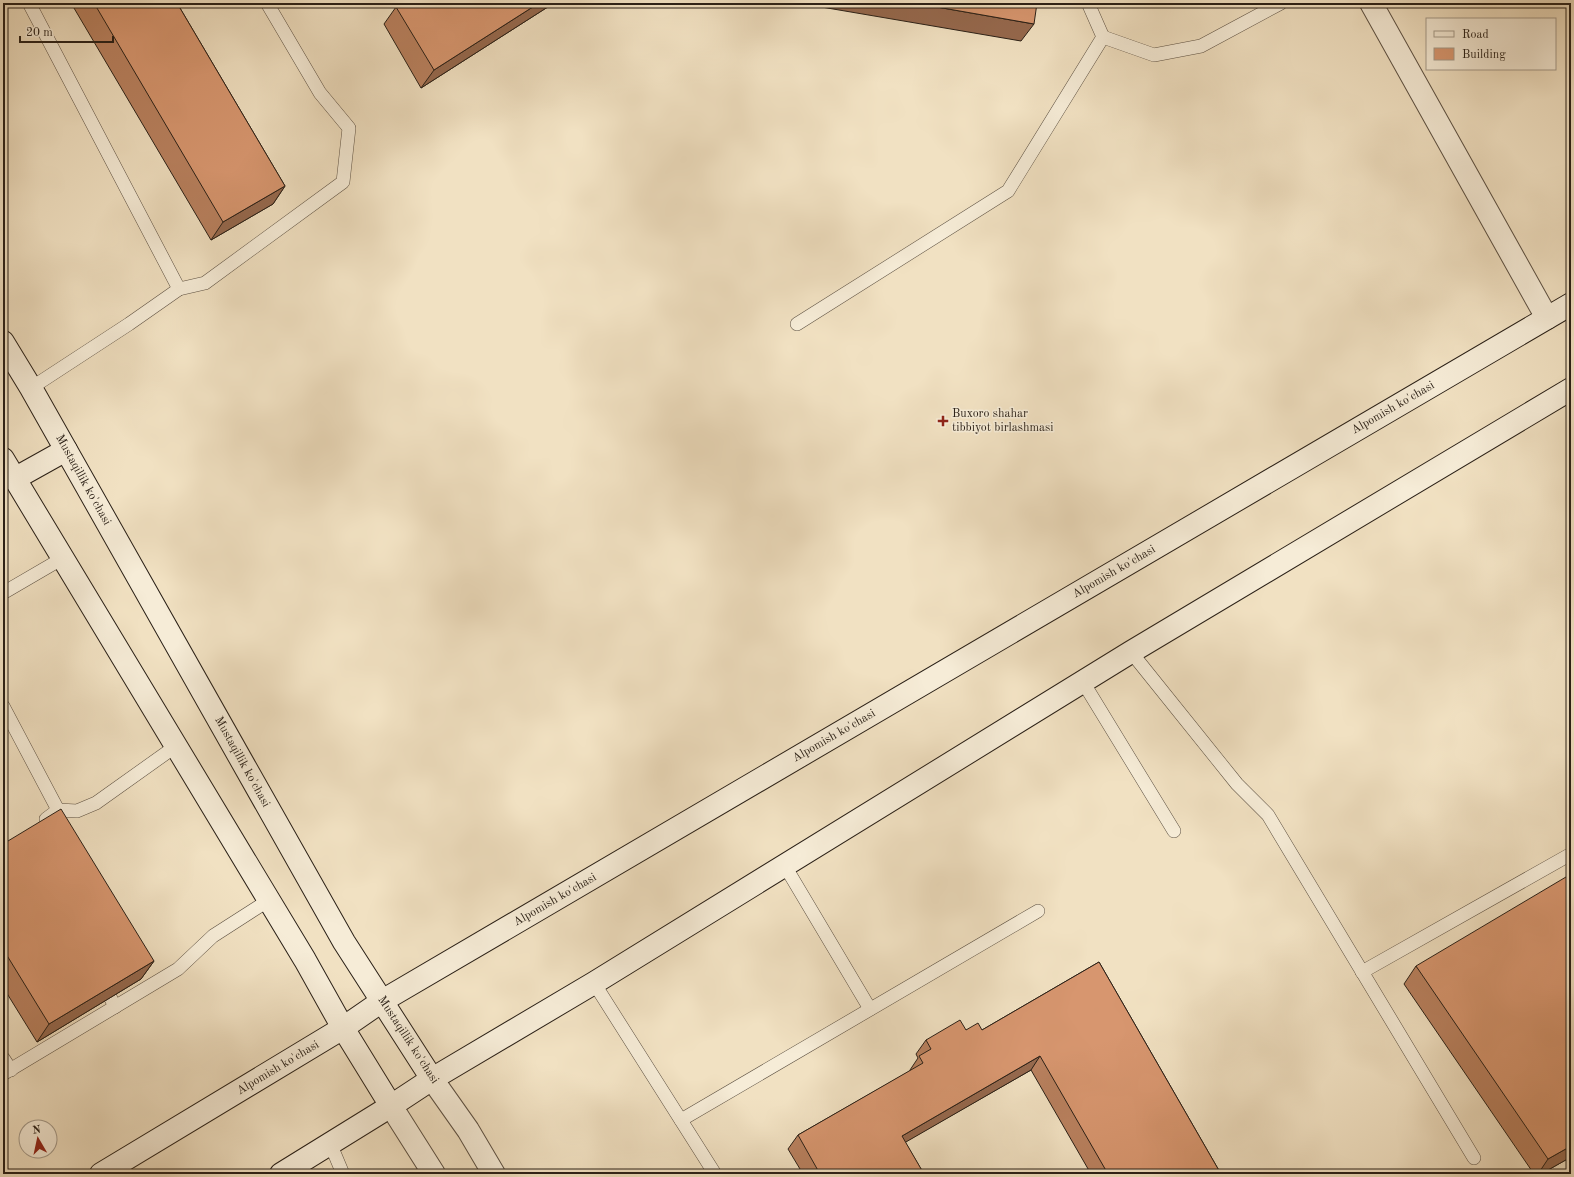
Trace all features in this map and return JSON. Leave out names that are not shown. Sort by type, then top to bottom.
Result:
[{"type":"main road","points":[[1371,3],[1547,318]]},
{"type":"main road","name":"Alpomish ko'chasi","points":[[102,1174],[343,1028],[382,1001],[1571,304]]},
{"type":"main road","name":"Mustaqillik ko'chasi","points":[[3,342],[31,388],[344,942],[432,1079],[468,1130],[494,1174]]},
{"type":"main road","points":[[281,1174],[432,1079],[594,983],[1131,652],[1571,389]]},
{"type":"main road","points":[[14,479],[66,450]]},
{"type":"main road","points":[[3,459],[305,960],[343,1028],[434,1174]]},
{"type":"lane","points":[[29,3],[179,289]]},
{"type":"lane","points":[[31,388],[130,324],[179,289],[205,283],[342,182],[349,128],[320,93],[267,3]]},
{"type":"lane","points":[[1088,3],[1103,37],[1154,54],[1201,46],[1281,3]]},
{"type":"lane","points":[[797,324],[1008,191],[1103,37]]},
{"type":"lane","points":[[3,593],[63,558]]},
{"type":"lane","points":[[1131,652],[1237,784],[1268,815],[1474,1158]]},
{"type":"lane","points":[[1083,682],[1174,831]]},
{"type":"lane","points":[[3,706],[58,810]]},
{"type":"lane","points":[[37,826],[58,810],[77,811],[96,803],[176,746]]},
{"type":"lane","points":[[1362,972],[1571,854]]},
{"type":"lane","points":[[785,866],[870,1009]]},
{"type":"lane","points":[[3,1058],[7,1072],[178,969],[213,936],[269,900]]},
{"type":"lane","points":[[681,1120],[1038,911]]},
{"type":"lane","points":[[98,973],[116,1007]]},
{"type":"lane","points":[[594,983],[715,1174]]},
{"type":"lane","points":[[330,1143],[343,1174]]},
{"type":"building","points":[[94,3],[177,3],[285,186],[223,222]]},
{"type":"building","points":[[402,3],[539,3],[434,70],[396,7]]},
{"type":"building","points":[[914,3],[1037,3],[1034,24]]},
{"type":"building","points":[[61,809],[154,961],[49,1024],[3,949],[3,844]]},
{"type":"building","points":[[1571,874],[1571,1146],[1548,1159],[1416,966]]},
{"type":"building","points":[[1099,962],[1221,1174],[1108,1174],[1040,1056],[902,1136],[924,1174],[820,1174],[798,1135],[923,1063],[919,1056],[931,1049],[926,1040],[960,1020],[966,1030],[978,1023],[982,1030]]},
{"type":"place","name":"Buxoro shahar tibbiyot birlashmasi","points":[[943,421]]}]
